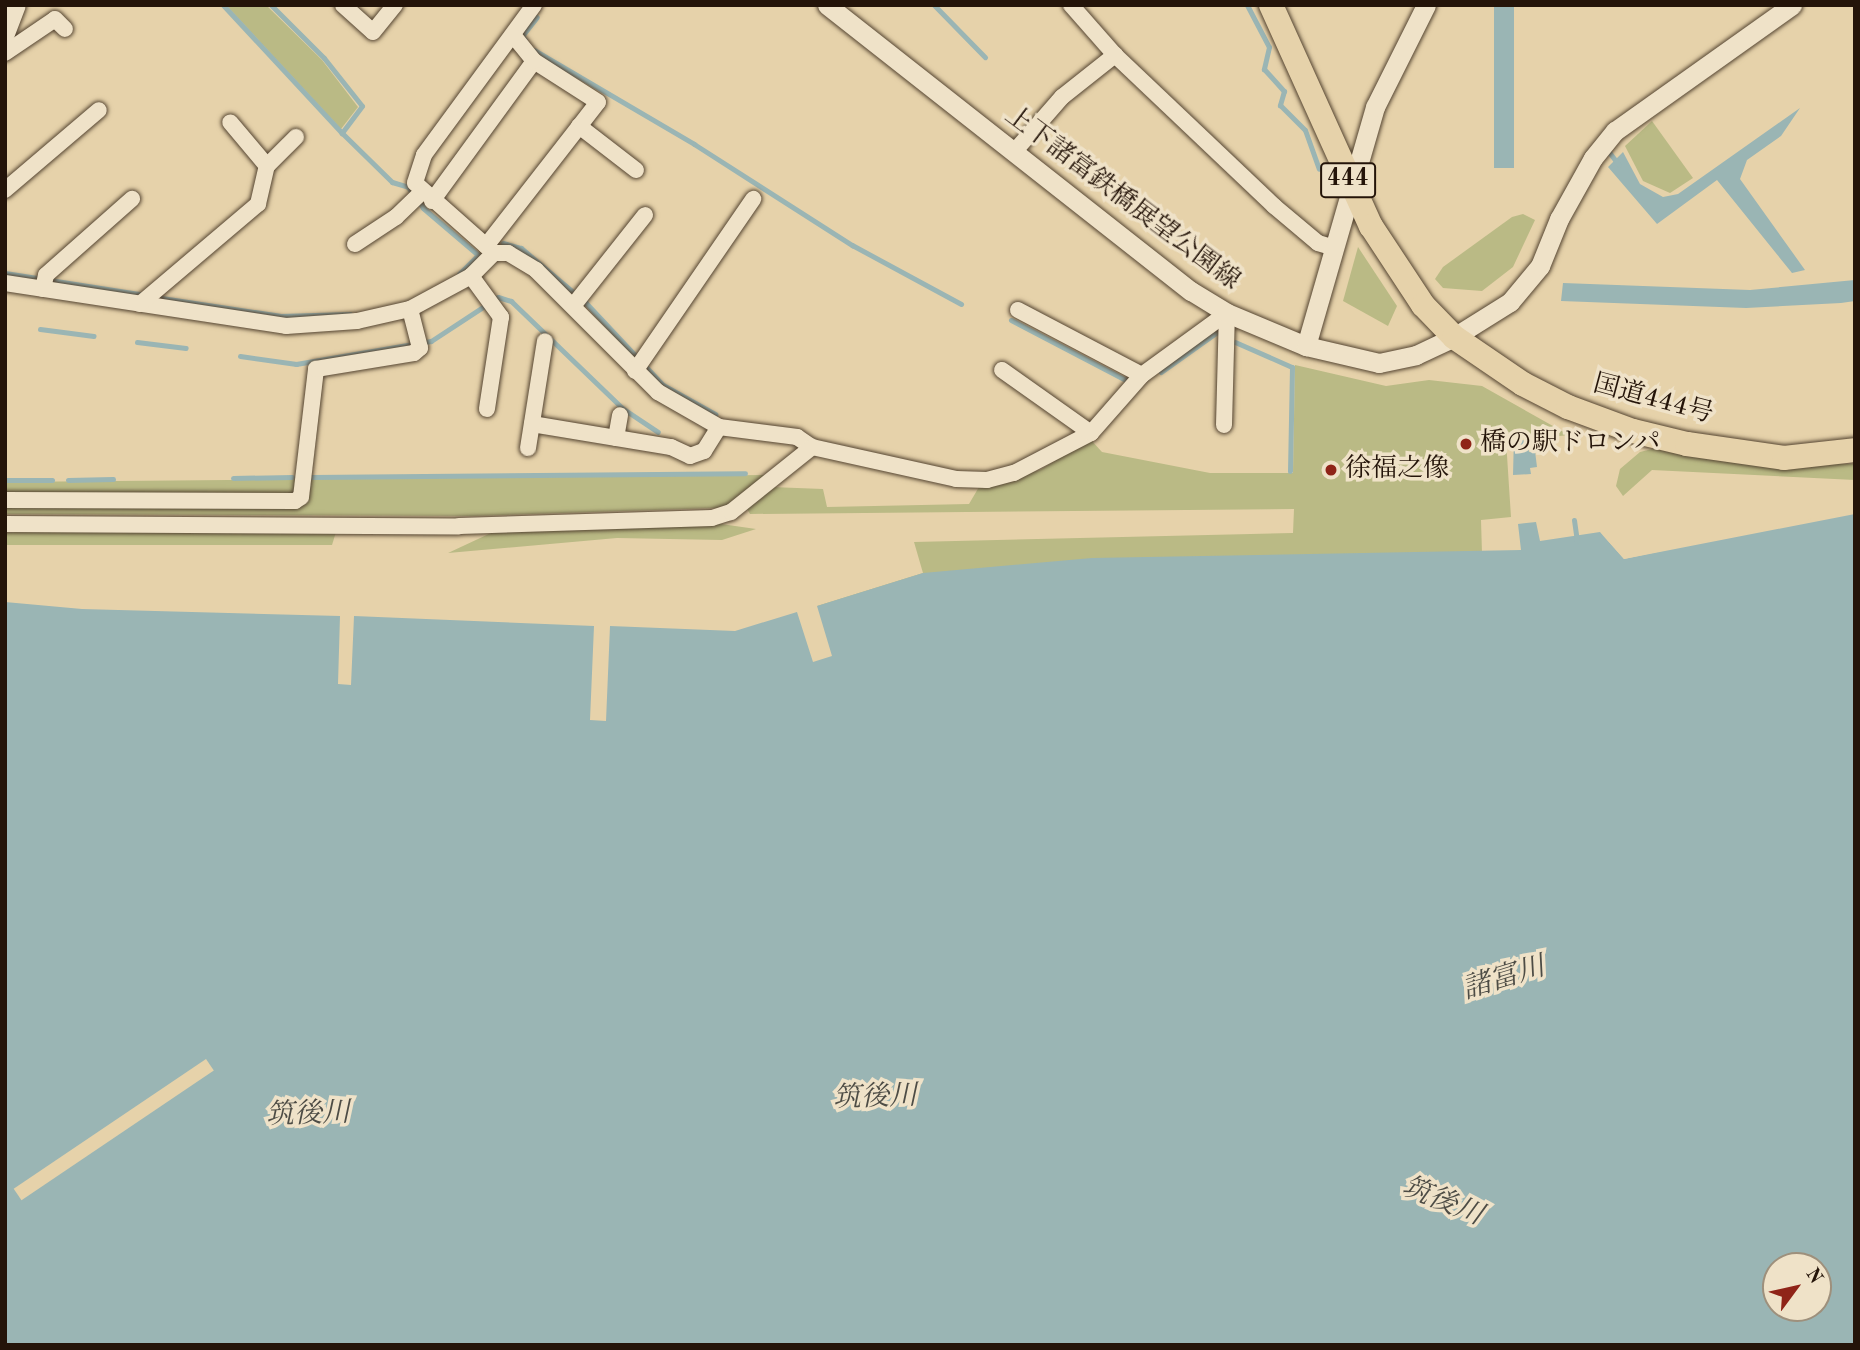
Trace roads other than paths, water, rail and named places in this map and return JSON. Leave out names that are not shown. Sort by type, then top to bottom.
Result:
[{"type":"highway","name":"444","points":[[1271,5],[1350,185],[1404,279],[1454,337]]},
{"type":"highway","name":"国道444号","points":[[1454,337],[1523,384],[1568,407],[1633,430],[1687,444],[1784,458],[1853,450]]},
{"type":"street","points":[[5,33],[16,5]]},
{"type":"street","points":[[343,5],[373,32],[395,5]]},
{"type":"street","points":[[534,5],[425,155],[415,184],[422,198],[490,249],[508,253],[578,299],[639,365],[658,392],[719,427],[797,437],[812,447],[956,479],[987,480],[1014,473],[1091,433],[1142,375],[1227,313]]},
{"type":"street","name":"上下諸富鉄橋展望公園線","points":[[827,5],[1191,291],[1227,313],[1306,346],[1379,363],[1416,355],[1491,317],[1527,283],[1594,158],[1615,131],[1792,5]]},
{"type":"street","points":[[1071,5],[1115,55],[1274,206],[1318,243],[1334,248]]},
{"type":"street","points":[[1306,346],[1350,185],[1375,107],[1426,5]]},
{"type":"street","points":[[5,53],[55,19],[65,29]]},
{"type":"street","points":[[5,283],[45,282],[145,298],[286,326],[357,321],[410,309],[471,276],[598,102],[534,61],[514,36]]},
{"type":"street","points":[[1014,152],[1062,97],[1115,55]]},
{"type":"street","points":[[355,244],[422,198],[534,61]]},
{"type":"street","points":[[5,190],[99,110]]},
{"type":"street","points":[[230,122],[267,166]]},
{"type":"street","points":[[579,126],[636,170]]},
{"type":"street","points":[[145,298],[258,204],[267,166],[296,137]]},
{"type":"street","points":[[45,282],[132,199]]},
{"type":"street","points":[[639,365],[753,199]]},
{"type":"street","points":[[578,299],[645,215]]},
{"type":"street","points":[[471,276],[492,301],[501,331],[487,409]]},
{"type":"street","points":[[5,500],[295,501],[301,496],[316,369],[414,353],[420,343],[410,309]]},
{"type":"street","points":[[1018,310],[1142,375]]},
{"type":"street","points":[[1224,425],[1227,313]]},
{"type":"street","points":[[528,448],[545,341]]},
{"type":"street","points":[[1002,370],[1091,433]]},
{"type":"street","points":[[616,438],[620,415]]},
{"type":"street","points":[[532,424],[671,447],[690,456],[704,451],[719,427]]},
{"type":"street","points":[[5,524],[459,526],[712,518],[731,512],[812,447]]},
{"type":"water","points":[[1494,5],[1514,5],[1514,168],[1494,168]]},
{"type":"water","points":[[1800,108],[1781,136],[1747,160],[1740,179],[1805,270],[1792,273],[1717,180],[1657,224],[1608,167],[1623,152],[1640,184],[1663,197],[1678,194]]},
{"type":"water","points":[[1855,280],[1855,301],[1841,303],[1746,308],[1561,301],[1563,283],[1750,290]]},
{"type":"water","points":[[1514,435],[1528,443],[1529,452],[1535,451],[1537,467],[1530,468],[1531,474],[1513,475]]},
{"type":"water","points":[[1855,514],[1855,1345],[5,1345],[5,602],[82,609],[340,616],[338,684],[351,685],[354,616],[594,626],[590,720],[606,721],[610,626],[735,631],[797,612],[813,662],[832,656],[817,606],[923,573],[1092,558],[1521,550],[1518,524],[1536,522],[1540,541],[1600,532],[1624,559]]},
{"type":"waterway","points":[[223,5],[342,133]]},
{"type":"waterway","points":[[271,5],[324,58],[362,106],[342,133],[392,182],[408,187],[423,208],[478,255],[459,274]]},
{"type":"waterway","points":[[934,5],[985,57]]},
{"type":"waterway","points":[[1247,5],[1269,47],[1264,69],[1284,91],[1280,105],[1305,130],[1319,169]]},
{"type":"waterway","points":[[525,40],[522,36],[537,17]]},
{"type":"waterway","points":[[534,50],[694,144],[852,245],[961,304]]},
{"type":"waterway","points":[[1606,148],[1619,165]]},
{"type":"waterway","points":[[503,243],[521,248],[586,303],[663,385],[715,414]]},
{"type":"waterway","points":[[5,273],[145,295]]},
{"type":"waterway","points":[[155,297],[280,316],[350,314]]},
{"type":"waterway","points":[[240,356],[296,364],[431,341],[498,297],[511,301],[622,408],[658,432]]},
{"type":"waterway","points":[[1011,320],[1126,380]]},
{"type":"waterway","points":[[40,329],[94,336]]},
{"type":"waterway","points":[[1161,372],[1217,332]]},
{"type":"waterway","points":[[137,342],[186,348]]},
{"type":"waterway","points":[[1235,342],[1292,367],[1290,471]]},
{"type":"waterway","points":[[311,477],[745,473]]},
{"type":"waterway","points":[[233,478],[292,477]]},
{"type":"waterway","points":[[68,480],[113,479]]},
{"type":"waterway","points":[[5,480],[52,480]]},
{"type":"waterway","points":[[1574,520],[1577,541]]},
{"type":"place","name":"橋の駅ドロンパ","points":[[1466,444]]},
{"type":"place","name":"徐福之像","points":[[1331,470]]},
{"type":"water label","name":"諸富川","points":[[1504,979]]},
{"type":"water label","name":"筑後川","points":[[875,1098]]},
{"type":"water label","name":"筑後川","points":[[308,1115]]},
{"type":"water label","name":"筑後川","points":[[1442,1202]]}]
